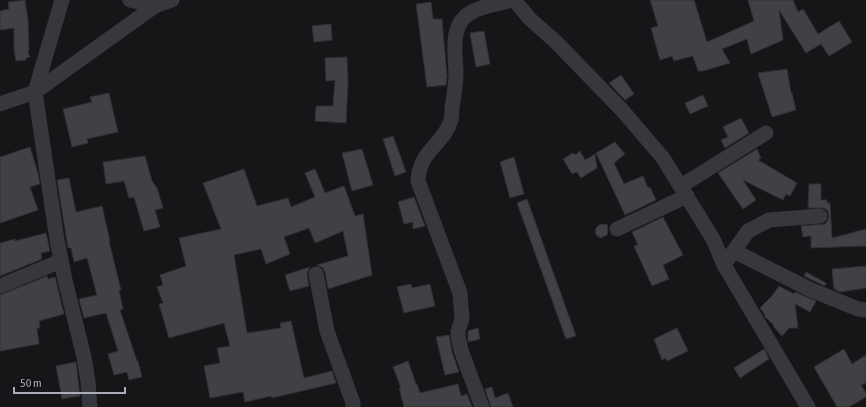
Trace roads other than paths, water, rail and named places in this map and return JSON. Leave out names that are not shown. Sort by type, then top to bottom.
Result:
[{"type":"street","points":[[62,0],[35,92],[61,261],[84,357],[90,407]]},
{"type":"street","points":[[130,0],[155,6]]},
{"type":"street","points":[[0,104],[35,92],[155,6],[172,0]]},
{"type":"street","points":[[482,407],[461,350],[458,336],[462,319],[460,293],[418,181],[418,170],[441,138],[451,121],[456,72],[454,50],[456,32],[460,22],[469,14],[480,8],[510,0]]},
{"type":"street","points":[[514,0],[622,110],[663,158],[712,239],[724,265],[808,407]]},
{"type":"street","points":[[617,229],[684,191],[766,133]]},
{"type":"street","points":[[724,265],[748,231],[769,220],[820,216]]},
{"type":"street","points":[[734,251],[809,289],[858,309],[866,310]]},
{"type":"street","points":[[0,286],[61,261]]},
{"type":"street","points":[[316,274],[327,331],[353,403],[353,407]]}]
